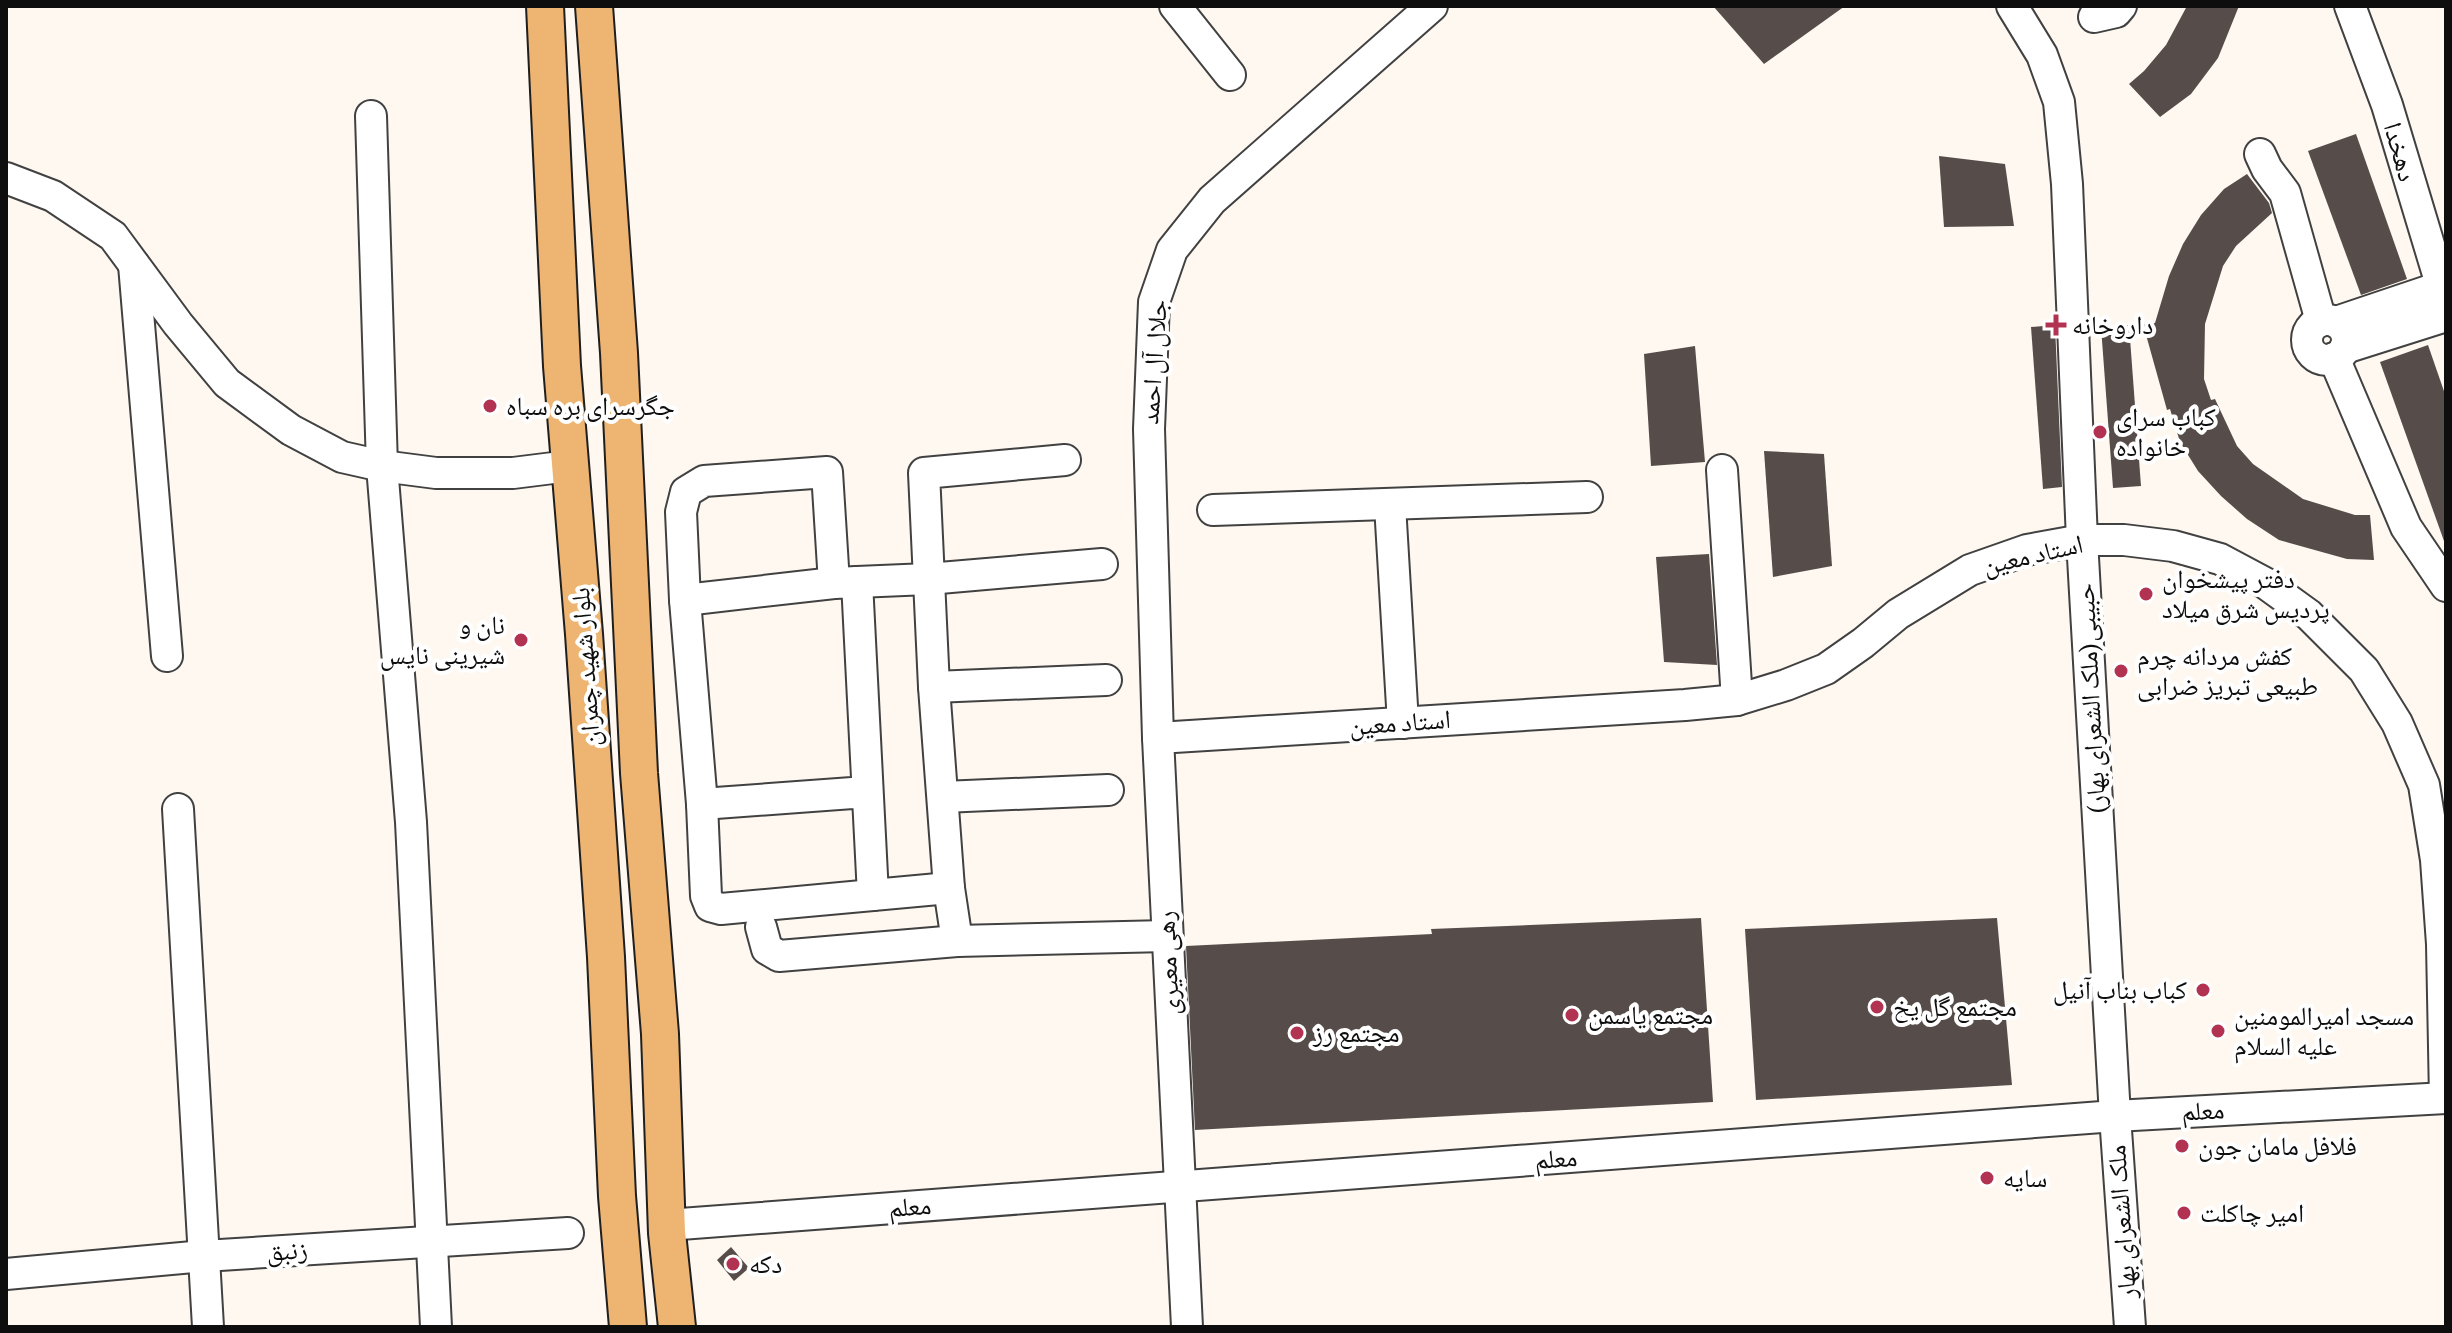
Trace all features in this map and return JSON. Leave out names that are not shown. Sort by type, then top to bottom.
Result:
[{"type":"main road","name":"بلوار شهید چمران","points":[[545,6],[569,466],[584,634],[606,957],[617,1196],[628,1327]]},
{"type":"main road","name":"بلوار شهید چمران","points":[[594,6],[619,353],[639,773],[660,1034],[667,1225],[677,1327]]},
{"type":"main road","points":[[621,1232],[667,1225]]},
{"type":"street","points":[[1175,6],[1230,75]]},
{"type":"street","name":"جلال آل احمد","points":[[1158,738],[1149,429],[1154,302],[1172,250],[1212,200],[1432,6]]},
{"type":"street","name":"حبیبی(ملک الشعرای بهار)","points":[[2012,6],[2042,55],[2059,102],[2067,184],[2082,540],[2115,1116]]},
{"type":"street","name":"دهخدا","points":[[2350,6],[2387,105],[2444,301]]},
{"type":"street","points":[[371,116],[382,466],[411,822],[436,1327]]},
{"type":"street","points":[[2260,154],[2285,193],[2334,337],[2406,527],[2446,586]]},
{"type":"street","points":[[6,178],[53,196],[113,236],[178,324],[227,383],[291,430],[342,457],[436,473],[513,473],[569,466]]},
{"type":"street","points":[[133,263],[167,656]]},
{"type":"street","points":[[2334,337],[2444,301]]},
{"type":"street","points":[[957,941],[949,888],[934,687],[924,473],[1065,460]]},
{"type":"street","points":[[1722,470],[1737,700]]},
{"type":"street","points":[[873,895],[846,583],[827,472],[704,481],[686,492],[681,512],[706,896],[710,906],[721,909],[873,895],[949,888]]},
{"type":"street","points":[[1213,510],[1587,497]]},
{"type":"street","points":[[1390,505],[1403,723]]},
{"type":"street","name":"استاد معین","points":[[1158,738],[1737,700],[1826,669],[1898,614],[1970,570],[2027,550],[2082,540],[2124,540],[2173,546],[2220,559],[2265,583],[2309,615],[2364,670],[2397,723],[2424,785],[2436,860],[2442,944],[2446,1098]]},
{"type":"street","points":[[685,600],[846,583],[1102,564]]},
{"type":"street","points":[[934,687],[1106,680]]},
{"type":"street","name":"رهی معیری","points":[[1158,738],[1179,1188]]},
{"type":"street","points":[[943,797],[1108,790]]},
{"type":"street","points":[[702,804],[866,792]]},
{"type":"street","points":[[178,809],[208,1327]]},
{"type":"street","points":[[761,927],[767,949],[779,956],[957,941],[1167,936]]},
{"type":"street","name":"معلم","points":[[667,1225],[2115,1116],[2446,1098]]},
{"type":"street","name":"ملک الشعرای بهار","points":[[2115,1116],[2130,1327]]},
{"type":"street","points":[[1179,1188],[1187,1327]]},
{"type":"street","name":"زنبق","points":[[6,1274],[204,1256],[568,1233]]},
{"type":"building","points":[[1713,6],[1845,6],[1764,64]]},
{"type":"building","points":[[2187,6],[2239,6],[2218,58],[2191,94],[2160,117],[2129,84],[2166,45]]},
{"type":"building","points":[[2356,134],[2407,279],[2361,295],[2308,151]]},
{"type":"building","points":[[1939,156],[2005,164],[2014,226],[1944,227]]},
{"type":"building","points":[[2247,174],[2269,203],[2272,213],[2236,246],[2223,266],[2205,324],[2204,379],[2211,400],[2215,399],[2237,446],[2253,464],[2303,499],[2355,515],[2370,515],[2374,560],[2347,559],[2279,540],[2247,519],[2198,471],[2180,442],[2170,409],[2167,410],[2143,324],[2155,323],[2169,276],[2183,244],[2201,215],[2224,189]]},
{"type":"building","points":[[2055,325],[2062,487],[2043,489],[2031,327]]},
{"type":"building","points":[[2129,325],[2141,486],[2113,488],[2101,327]]},
{"type":"building","points":[[2428,345],[2446,397],[2446,541],[2380,362]]},
{"type":"building","points":[[1695,346],[1705,462],[1651,466],[1644,354]]},
{"type":"building","points":[[1764,451],[1824,454],[1832,566],[1773,577]]},
{"type":"building","points":[[1709,554],[1717,665],[1664,662],[1656,557]]},
{"type":"building","points":[[1701,918],[1713,1102],[1195,1130],[1186,946],[1432,934],[1431,929]]},
{"type":"building","name":"مجتمع گل یخ","points":[[1997,918],[2012,1085],[1756,1100],[1745,929]]},
{"type":"building","name":"دکه","points":[[731,1247],[749,1268],[734,1281],[717,1260]]},
{"type":"place","name":"داروخانه","points":[[2056,325]]},
{"type":"place","name":"جگرسرای بره سباه","points":[[490,406]]},
{"type":"place","name":"کباب سرای خانواده","points":[[2100,432]]},
{"type":"place","name":"دفتر پیشخوان پردیس شرق میلاد","points":[[2146,594]]},
{"type":"place","name":"نان و شیرینی نایس","points":[[521,640]]},
{"type":"place","name":"کفش مردانه چرم طبیعی تبریز ضرابی","points":[[2121,671]]},
{"type":"place","name":"کباب بناب آنیل","points":[[2203,990]]},
{"type":"place","name":"مجتمع گل یخ","points":[[1877,1007]]},
{"type":"place","name":"مجتمع یاسمن","points":[[1572,1015]]},
{"type":"place","name":"مسجد امیرالمومنین علیه السلام","points":[[2218,1031]]},
{"type":"place","name":"مجتمع رز","points":[[1297,1033]]},
{"type":"place","name":"فلافل مامان جون","points":[[2182,1146]]},
{"type":"place","name":"سایه","points":[[1987,1178]]},
{"type":"place","name":"امیر چاکلت","points":[[2184,1213]]},
{"type":"place","name":"دکه","points":[[733,1264]]}]
